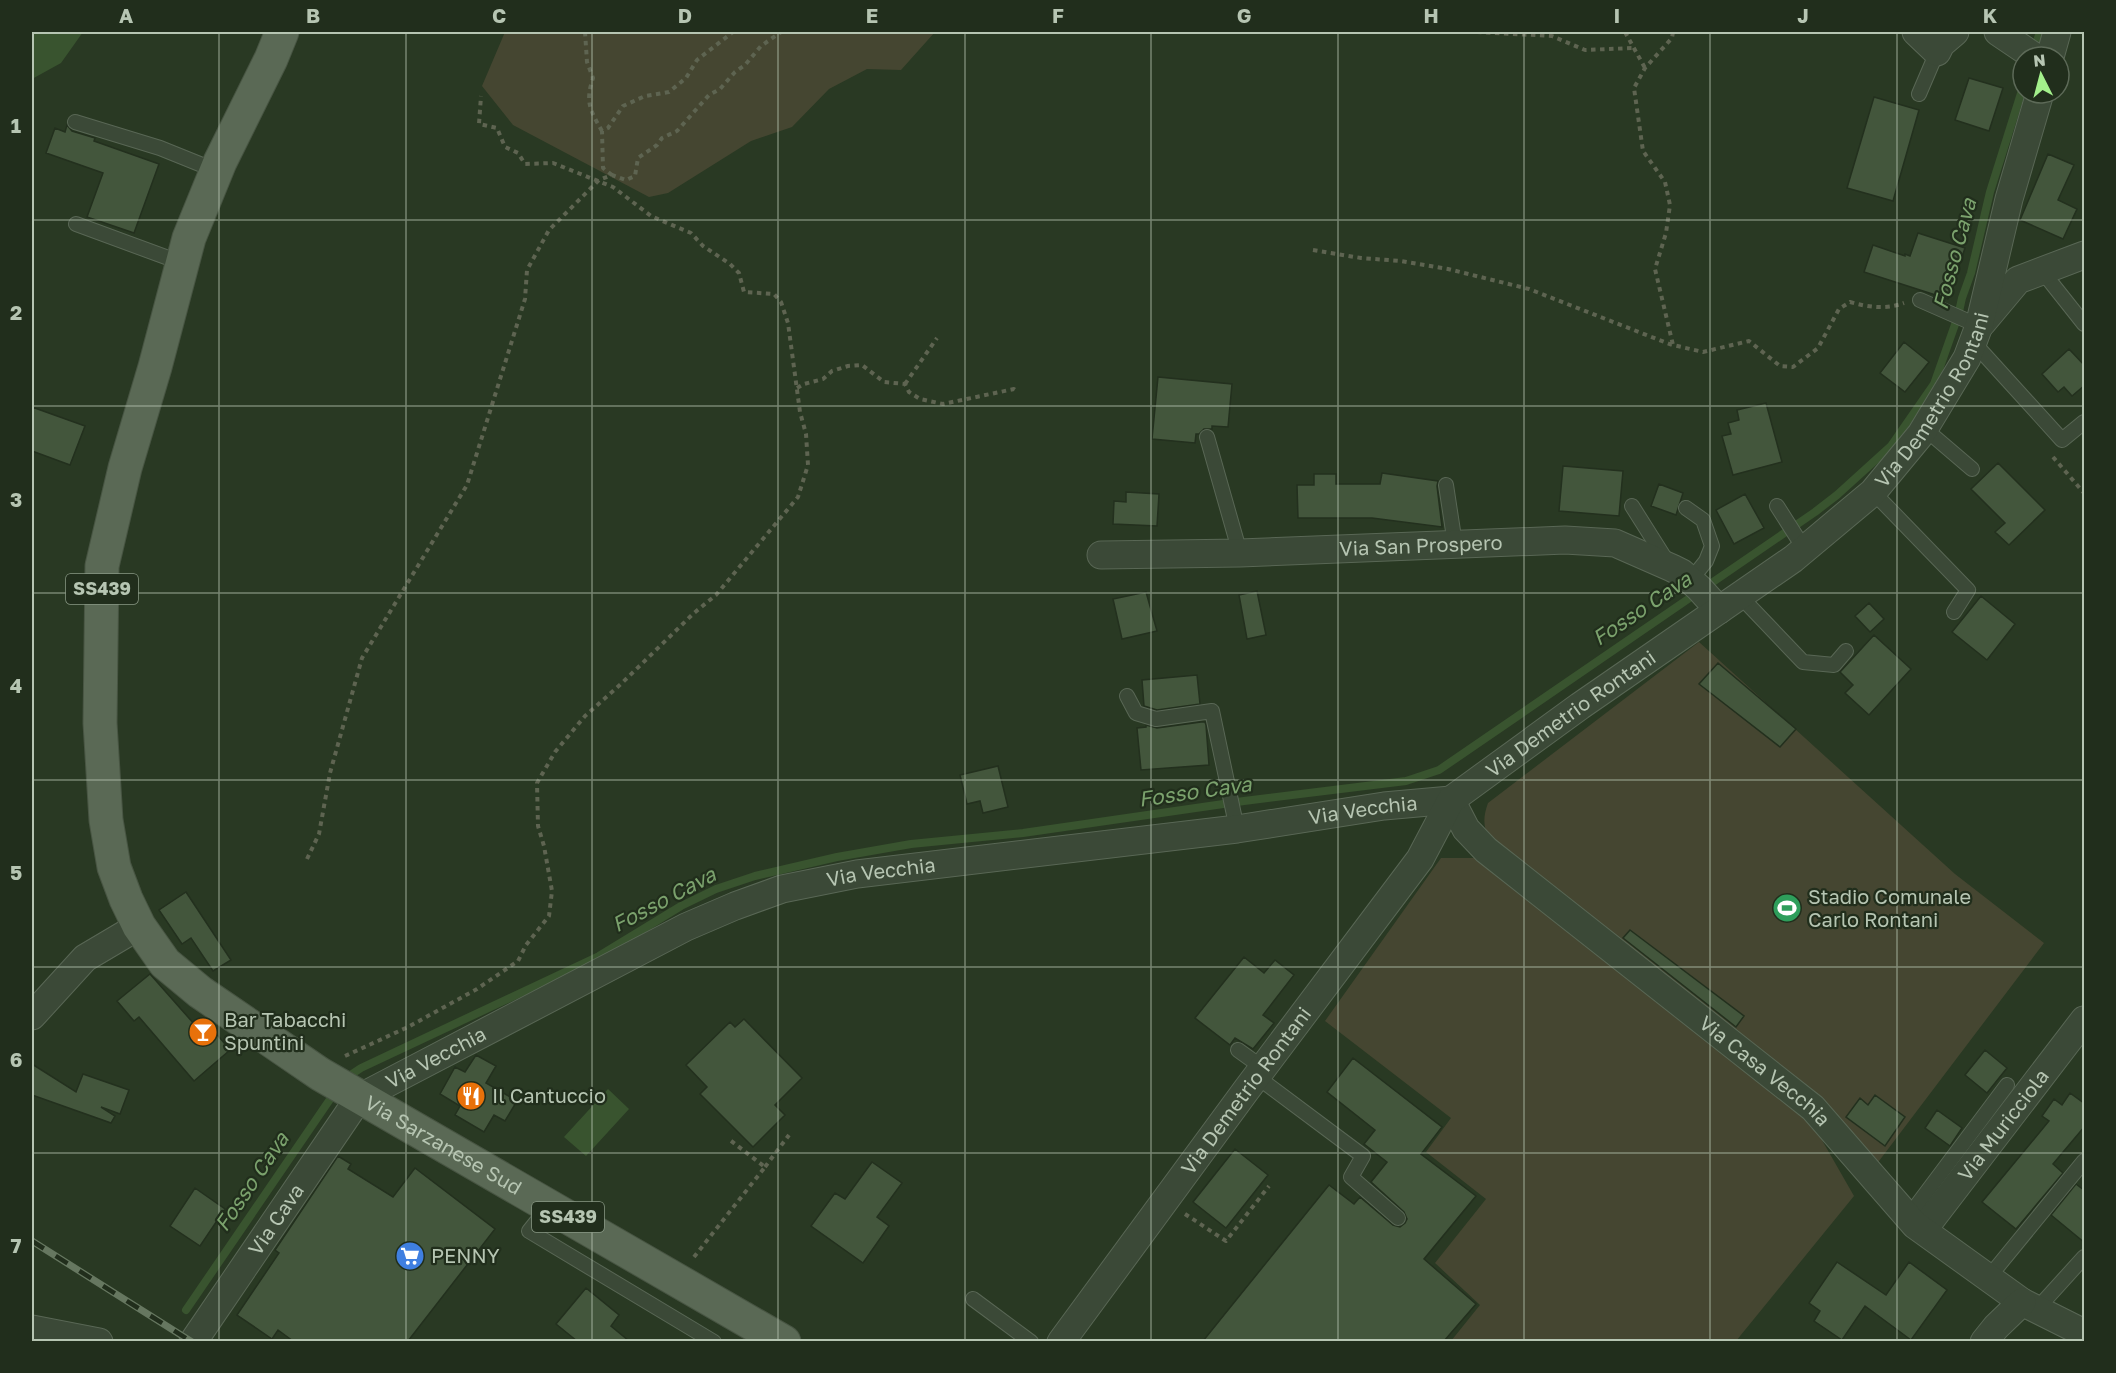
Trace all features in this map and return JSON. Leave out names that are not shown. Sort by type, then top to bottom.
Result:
[{"type":"main road","name":"SS439","points":[[282,32],[216,171],[189,238],[155,367],[125,468],[102,566],[100,723],[106,820],[114,867],[139,926],[165,963],[191,985],[340,1086]]},
{"type":"main road","name":"Via Sarzanese Sud","points":[[340,1086],[784,1341]]},
{"type":"street","points":[[1916,32],[1937,52],[1941,44],[1954,32]]},
{"type":"street","points":[[1998,32],[2017,45]]},
{"type":"street","name":"Via Demetrio Rontani","points":[[1061,1341],[1259,1072],[1420,859],[1451,800],[1580,706],[1704,590],[1801,544],[1873,492],[1924,428],[1967,358],[2036,105]]},
{"type":"street","points":[[1974,330],[2018,280],[2085,255]]},
{"type":"street","name":"Via San Prospero","points":[[1101,555],[1240,553],[1565,540],[1615,543],[1704,590]]},
{"type":"street","name":"Via Vecchia","points":[[340,1086],[686,927],[782,889],[858,874],[1236,822],[1451,800]]},
{"type":"street","name":"Via Casa Vecchia","points":[[1451,800],[1466,828],[1486,850],[1814,1108],[1916,1224],[2030,1305],[2085,1333]]},
{"type":"street","points":[[32,1016],[85,958],[139,926]]},
{"type":"street","name":"Via Muricciola","points":[[1916,1224],[2085,1020]]},
{"type":"street","name":"Via Cava","points":[[193,1341],[340,1086]]},
{"type":"street","points":[[1984,1341],[2030,1305]]},
{"type":"street","points":[[32,1329],[99,1341]]},
{"type":"lane","points":[[1919,94],[1937,52]]},
{"type":"lane","points":[[75,122],[160,148],[216,171]]},
{"type":"lane","points":[[76,224],[182,263]]},
{"type":"lane","points":[[2042,271],[2085,324]]},
{"type":"lane","points":[[1920,300],[1947,312],[1974,330],[2062,440],[2085,422]]},
{"type":"lane","points":[[1924,428],[1972,469]]},
{"type":"lane","points":[[1207,437],[1240,553]]},
{"type":"lane","points":[[1446,485],[1455,544]]},
{"type":"lane","points":[[1873,492],[1968,590],[1954,612]]},
{"type":"lane","points":[[1632,506],[1704,590],[1803,662],[1834,665],[1846,651]]},
{"type":"lane","points":[[1686,508],[1702,520],[1712,546],[1706,561],[1704,590]]},
{"type":"lane","points":[[1780,512],[1801,544]]},
{"type":"lane","points":[[1127,696],[1136,713],[1156,719],[1212,711],[1236,822]]},
{"type":"lane","points":[[1238,1050],[1259,1072],[1363,1156],[1351,1177],[1398,1218]]},
{"type":"lane","points":[[1916,1224],[2007,1085]]},
{"type":"lane","points":[[1989,1277],[2085,1161]]},
{"type":"lane","points":[[549,1206],[529,1231],[714,1341]]},
{"type":"lane","points":[[2030,1305],[2085,1257]]},
{"type":"lane","points":[[973,1299],[1031,1341]]},
{"type":"path","points":[[585,32],[587,62],[593,78],[587,94],[592,114],[602,131],[603,168],[612,176],[626,180],[635,176],[638,158],[657,145],[662,138],[677,131],[709,95],[720,89],[761,46],[781,32]]},
{"type":"path","points":[[602,131],[608,128],[623,106],[645,96],[669,93],[686,78],[697,60],[733,32]]},
{"type":"path","points":[[1478,32],[1552,36],[1584,50],[1633,48]]},
{"type":"path","points":[[1625,32],[1646,68]]},
{"type":"path","points":[[1673,32],[1672,38],[1646,68],[1634,88],[1643,151],[1665,182],[1670,205],[1666,233],[1655,269],[1673,345]]},
{"type":"path","points":[[340,1086],[335,1062],[408,1027],[477,989],[518,961],[526,945],[549,916],[552,891],[538,826],[537,783],[555,752],[585,716],[716,595],[798,497],[808,465],[806,434],[788,323],[781,302],[774,294],[744,292],[739,273],[730,264],[703,246],[691,234],[651,216],[613,187],[553,163],[525,164],[518,153],[506,147],[497,128],[479,124],[481,96]]},
{"type":"path","points":[[307,859],[319,834],[330,773],[362,658],[467,485],[525,299],[527,270],[549,230],[598,180],[612,176]]},
{"type":"path","points":[[1313,250],[1448,268],[1529,289],[1673,345],[1703,352],[1749,341],[1780,366],[1793,367],[1818,348],[1839,309],[1850,302],[1870,307],[1893,307]]},
{"type":"path","points":[[905,384],[937,338]]},
{"type":"path","points":[[797,388],[823,379],[832,371],[862,365],[884,382],[905,384]]},
{"type":"path","points":[[905,384],[909,392],[920,399],[943,404],[1014,389],[1018,392]]},
{"type":"path","points":[[676,1280],[789,1135]]},
{"type":"path","points":[[730,1140],[765,1167]]},
{"type":"path","points":[[1164,1201],[1226,1241],[1269,1186]]},
{"type":"shaded area","points":[[32,32],[83,32],[61,63],[32,79]]},
{"type":"shaded area","points":[[505,32],[935,32],[901,70],[867,69],[829,89],[792,127],[751,141],[668,193],[649,197],[513,125],[482,86]]},
{"type":"shaded area","name":"Stadio Comunale Carlo Rontani","points":[[1699,642],[1955,874],[2044,943],[1876,1165],[1489,839],[1487,834],[1484,821],[1488,803]]},
{"type":"shaded area","points":[[1441,858],[1475,858],[1807,1114],[1854,1196],[1736,1341],[1451,1341],[1480,1305],[1435,1263],[1486,1199],[1426,1152],[1451,1118],[1325,1021]]},
{"type":"shaded area","points":[[608,1089],[629,1109],[586,1156],[564,1137]]},
{"type":"building","points":[[1969,78],[2003,88],[1989,131],[1955,120]]},
{"type":"building","points":[[1874,97],[1919,110],[1893,201],[1847,188]]},
{"type":"building","points":[[67,125],[72,131],[95,138],[94,141],[159,164],[134,233],[87,217],[103,173],[46,153],[55,128],[65,132]]},
{"type":"building","points":[[2048,154],[2074,165],[2058,200],[2077,209],[2063,239],[2020,220]]},
{"type":"building","points":[[1918,233],[1965,248],[1948,299],[1864,272],[1873,245],[1910,256]]},
{"type":"building","points":[[1904,342],[1929,362],[1905,392],[1880,373]]},
{"type":"building","points":[[2069,349],[2085,366],[2085,385],[2072,396],[2064,387],[2058,392],[2042,374]]},
{"type":"building","points":[[1158,377],[1232,384],[1228,427],[1212,426],[1212,429],[1204,429],[1196,434],[1195,443],[1152,439]]},
{"type":"building","points":[[1766,403],[1782,462],[1733,475],[1722,436],[1731,434],[1728,423],[1739,420],[1737,410]]},
{"type":"building","points":[[32,407],[85,426],[70,465],[32,451]]},
{"type":"building","points":[[1998,463],[2045,510],[2009,545],[1995,532],[2005,523],[1971,489]]},
{"type":"building","points":[[1563,466],[1623,471],[1619,516],[1559,511]]},
{"type":"building","points":[[1382,473],[1438,481],[1442,527],[1372,518],[1298,518],[1297,485],[1314,485],[1314,474],[1336,474],[1336,484],[1380,484]]},
{"type":"building","points":[[1659,484],[1683,493],[1676,515],[1651,506]]},
{"type":"building","points":[[1126,492],[1159,494],[1157,526],[1113,524],[1114,501],[1126,502]]},
{"type":"building","points":[[1745,494],[1764,528],[1734,544],[1716,510]]},
{"type":"building","points":[[1257,591],[1266,635],[1247,639],[1239,595]]},
{"type":"building","points":[[1146,592],[1157,631],[1122,639],[1113,599]]},
{"type":"building","points":[[1981,596],[2015,624],[1987,660],[1952,632]]},
{"type":"building","points":[[1869,603],[1884,619],[1870,632],[1855,616]]},
{"type":"building","points":[[1874,635],[1911,669],[1869,715],[1845,693],[1853,685],[1840,672]]},
{"type":"building","points":[[1718,663],[1796,729],[1780,747],[1699,684]]},
{"type":"building","points":[[1197,675],[1200,704],[1157,710],[1144,706],[1142,680]]},
{"type":"building","points":[[1205,722],[1206,725],[1209,765],[1141,770],[1137,728],[1146,727],[1146,725],[1157,728]]},
{"type":"building","points":[[998,766],[1008,807],[983,813],[980,801],[967,804],[960,775]]},
{"type":"building","points":[[186,892],[231,960],[213,971],[191,938],[182,944],[159,910]]},
{"type":"building","points":[[1630,930],[1744,1016],[1736,1027],[1623,938]]},
{"type":"building","points":[[1244,957],[1264,973],[1275,960],[1294,975],[1263,1015],[1274,1023],[1253,1049],[1235,1038],[1230,1045],[1195,1018]]},
{"type":"building","points":[[150,974],[195,1025],[203,1018],[230,1050],[194,1081],[139,1017],[134,1021],[117,1001]]},
{"type":"building","points":[[744,1019],[802,1078],[775,1105],[785,1115],[753,1147],[700,1094],[707,1087],[686,1065],[730,1022],[735,1027]]},
{"type":"building","points":[[1985,1050],[2007,1068],[1987,1093],[1965,1075]]},
{"type":"building","points":[[476,1055],[496,1066],[486,1083],[517,1101],[505,1121],[494,1115],[484,1132],[455,1115],[460,1106],[440,1094],[455,1067],[465,1072]]},
{"type":"building","points":[[1353,1058],[1442,1127],[1421,1154],[1476,1196],[1424,1259],[1476,1304],[1444,1341],[1203,1341],[1329,1185],[1354,1204],[1360,1197],[1393,1225],[1400,1227],[1405,1223],[1407,1219],[1404,1212],[1371,1182],[1387,1162],[1364,1144],[1375,1130],[1327,1092]]},
{"type":"building","points":[[32,1064],[76,1092],[83,1074],[129,1090],[120,1114],[101,1107],[115,1116],[111,1123],[32,1095]]},
{"type":"building","points":[[2070,1093],[2085,1104],[2085,1126],[2053,1164],[2063,1173],[2016,1229],[1982,1202],[2049,1121],[2042,1116],[2054,1099],[2062,1105]]},
{"type":"building","points":[[1875,1095],[1905,1117],[1885,1146],[1846,1117],[1860,1098],[1868,1105]]},
{"type":"building","points":[[1937,1110],[1962,1128],[1950,1146],[1925,1128]]},
{"type":"building","points":[[1235,1149],[1268,1175],[1226,1228],[1193,1202]]},
{"type":"building","name":"PENNY","points":[[338,1156],[351,1164],[348,1169],[393,1197],[415,1168],[495,1229],[408,1341],[293,1341],[278,1330],[272,1339],[237,1315],[279,1253],[275,1250]]},
{"type":"building","points":[[872,1162],[902,1183],[877,1217],[889,1226],[863,1263],[811,1226],[835,1193],[845,1199]]},
{"type":"building","points":[[2076,1184],[2085,1191],[2085,1243],[2051,1215]]},
{"type":"building","points":[[195,1188],[225,1209],[200,1246],[170,1226]]},
{"type":"building","points":[[1837,1262],[1886,1295],[1909,1262],[1947,1290],[1911,1340],[1865,1306],[1842,1340],[1814,1321],[1820,1311],[1809,1303]]},
{"type":"building","points":[[586,1288],[619,1315],[611,1326],[629,1341],[577,1341],[556,1324]]},
{"type":"waterway","name":"Fosso Cava","points":[[2036,45],[2040,32]]},
{"type":"waterway","name":"Fosso Cava","points":[[346,1078],[361,1068],[599,956],[681,906],[716,889],[755,876],[837,857],[911,844],[1023,833],[1244,801],[1406,781],[1439,770],[1815,512],[1891,446],[1934,384],[1971,273],[1990,192],[2017,105]]},
{"type":"waterway","name":"Fosso Cava","points":[[186,1310],[335,1092]]},
{"type":"railway","points":[[32,1241],[192,1342]]},
{"type":"place","name":"Stadio Comunale Carlo Rontani","points":[[1787,908]]},
{"type":"place","name":"Bar Tabacchi Spuntini","points":[[203,1032]]},
{"type":"place","name":"Il Cantuccio","points":[[471,1096]]},
{"type":"place","name":"PENNY","points":[[410,1256]]}]
